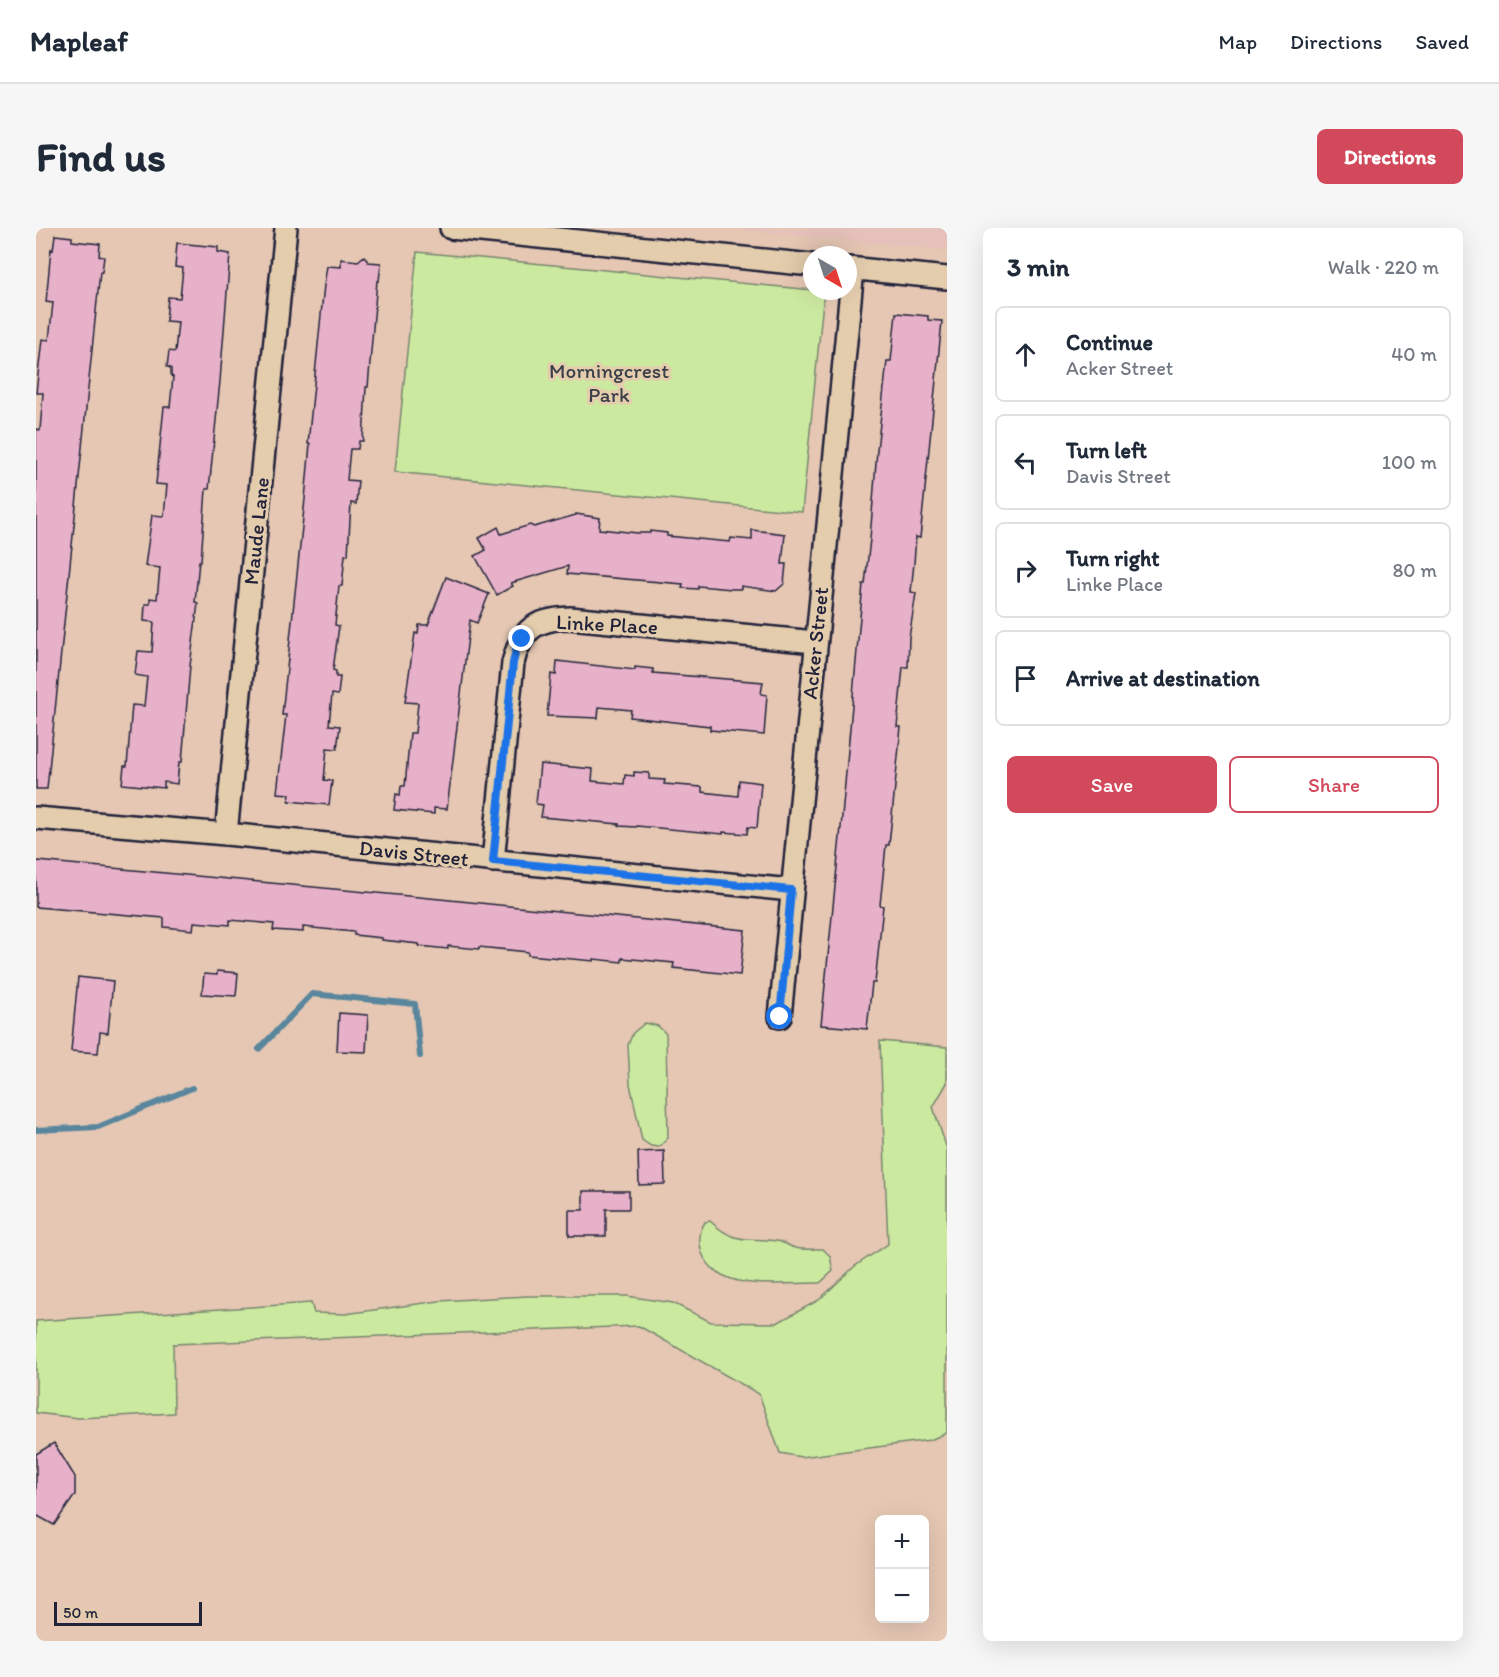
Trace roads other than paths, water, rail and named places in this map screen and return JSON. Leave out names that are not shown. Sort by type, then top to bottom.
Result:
[{"type":"street","name":"Maude Lane","points":[[226,834],[286,228]]},
{"type":"street","points":[[451,228],[803,264]]},
{"type":"street","points":[[857,270],[947,278]]},
{"type":"street","name":"Acker Street","points":[[780,1017],[847,300]]},
{"type":"street","name":"Linke Place","points":[[493,861],[513,663],[522,639],[539,622],[550,618],[570,618],[815,642]]},
{"type":"street","name":"Davis Street","points":[[36,818],[226,834],[791,890]]},
{"type":"waterway","points":[[259,1049],[312,994],[415,1004],[420,1056]]},
{"type":"waterway","points":[[36,1130],[98,1127],[192,1088]]},
{"type":"park label","name":"Morningcrest Park","points":[[609,382]]}]
